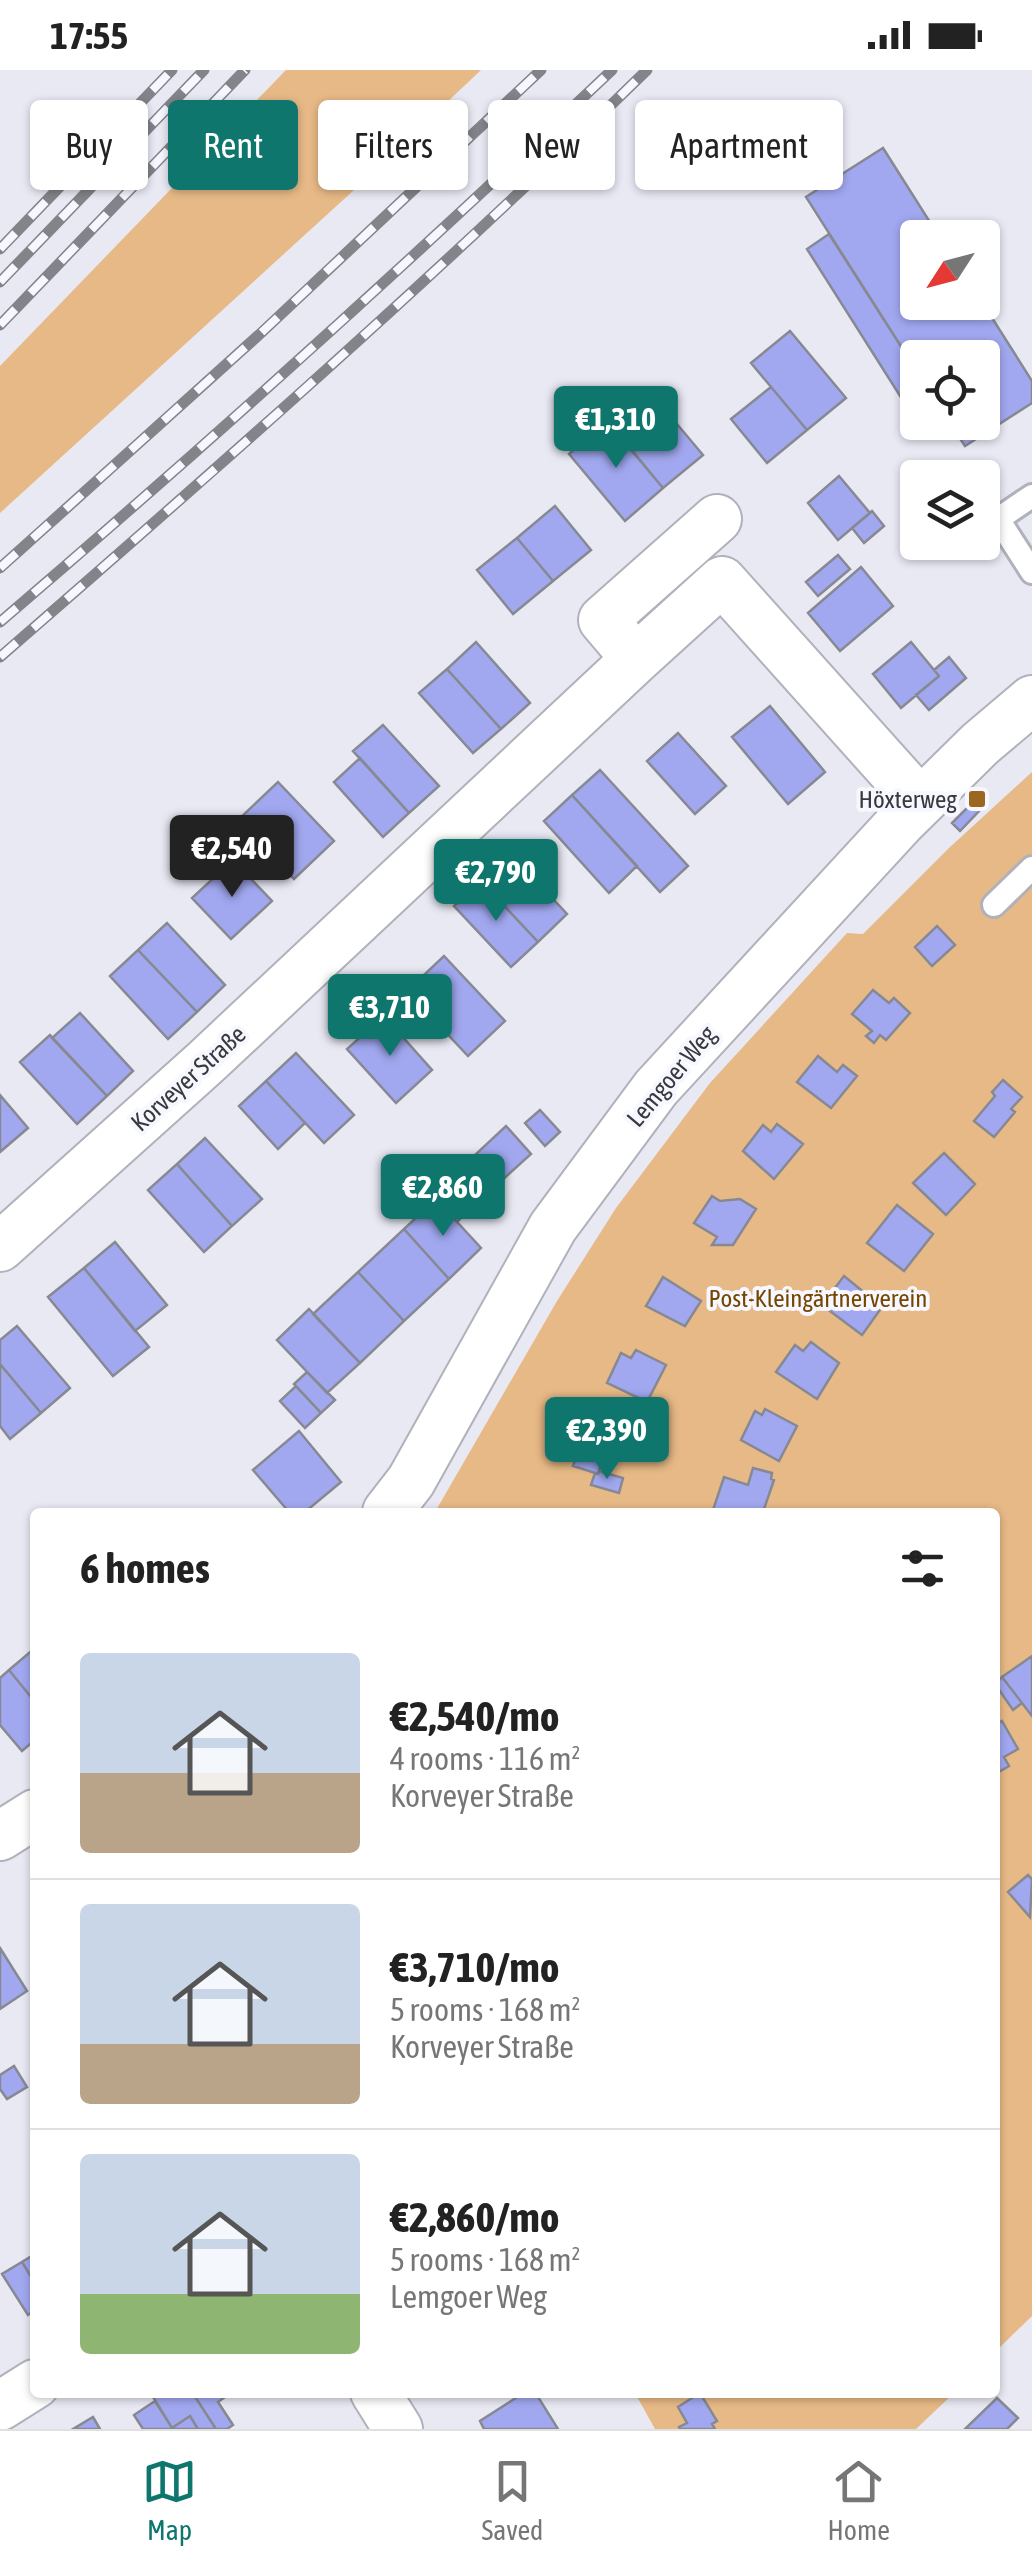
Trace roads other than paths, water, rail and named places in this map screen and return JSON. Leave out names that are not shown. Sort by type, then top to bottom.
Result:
[{"type":"street","points":[[636,658],[602,620],[703,532],[722,582],[920,802]]},
{"type":"street","name":"Korveyer Straße","points":[[0,1247],[206,1062],[722,582]]},
{"type":"street","name":"Lemgoer Weg","points":[[390,1508],[411,1481],[553,1227],[656,1088],[920,802],[1032,700]]},
{"type":"street","points":[[0,2406],[30,2387]]},
{"type":"street","points":[[379,2398],[398,2429]]},
{"type":"lane","points":[[1032,496],[998,519],[1032,572]]},
{"type":"lane","points":[[994,905],[1032,868]]},
{"type":"railway","points":[[0,249],[172,70]]},
{"type":"railway","points":[[0,282],[204,70]]},
{"type":"railway","points":[[0,325],[245,70]]},
{"type":"railway","points":[[0,568],[261,333],[541,70]]},
{"type":"railway","points":[[0,622],[310,350],[612,70]]},
{"type":"railway","points":[[0,657],[328,368],[647,70]]},
{"type":"place","name":"Höxterweg","points":[[977,799]]},
{"type":"park label","name":"Post-Kleingärtnerverein","points":[[818,1298]]}]
